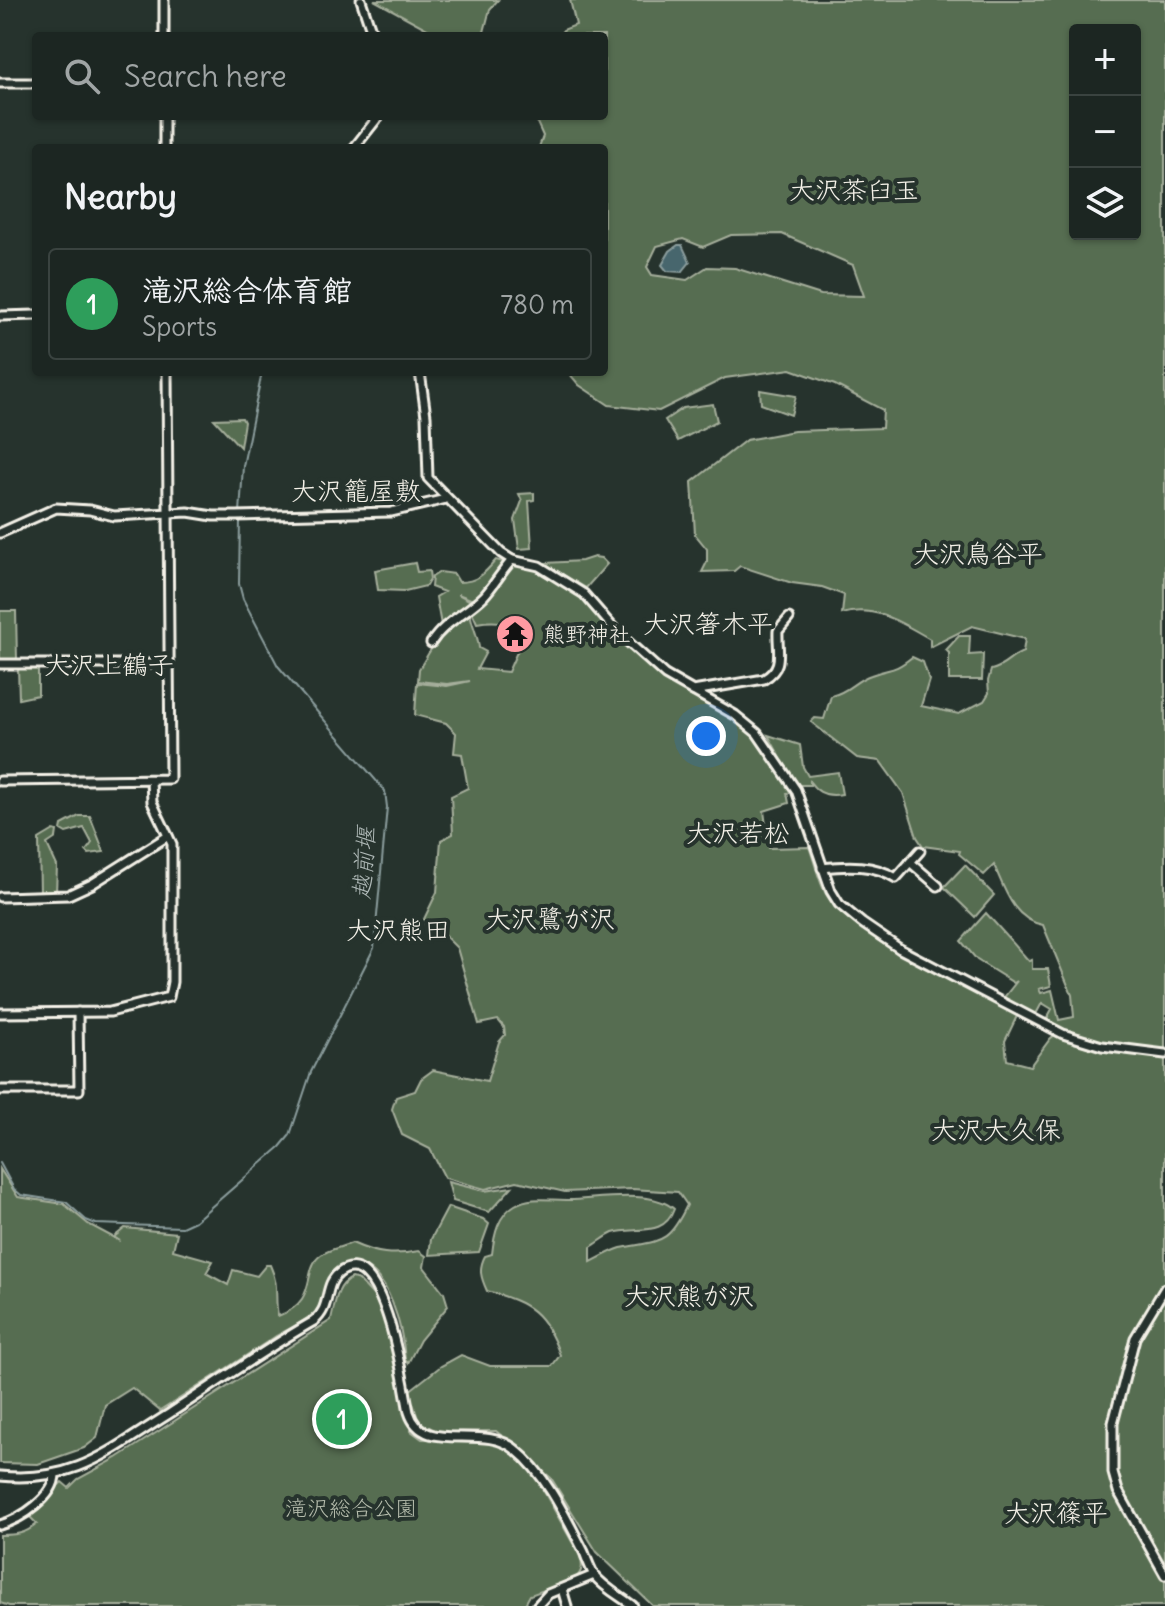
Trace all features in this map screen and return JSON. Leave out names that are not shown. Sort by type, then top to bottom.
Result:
[{"type":"street","points":[[164,0],[164,32]]},
{"type":"street","points":[[361,0],[372,32]]},
{"type":"street","points":[[0,83],[32,83]]},
{"type":"street","points":[[164,120],[164,144]]},
{"type":"street","points":[[357,144],[376,120]]},
{"type":"street","points":[[0,316],[32,315]]},
{"type":"street","points":[[0,781],[170,779],[167,376]]},
{"type":"street","points":[[421,376],[426,416],[428,478],[501,553],[512,560],[539,566],[584,594],[617,632],[665,675],[735,715],[757,733],[796,790],[822,868],[839,904],[900,949],[1079,1040],[1112,1048],[1165,1054]]},
{"type":"street","points":[[0,533],[56,508],[90,510],[114,516],[167,513],[240,516],[391,512],[446,499]]},
{"type":"street","points":[[431,643],[439,630],[486,594],[512,560]]},
{"type":"street","points":[[691,691],[764,679],[773,674],[780,657],[778,631],[789,618]]},
{"type":"street","points":[[0,664],[169,664]]},
{"type":"street","points":[[0,1013],[110,1012],[169,997],[172,982],[172,844],[152,802],[151,780]]},
{"type":"street","points":[[0,897],[68,895],[92,884],[168,836]]},
{"type":"street","points":[[822,868],[861,867],[882,870],[896,878],[920,851]]},
{"type":"street","points":[[910,862],[938,886]]},
{"type":"street","points":[[0,1090],[79,1090],[78,1012]]},
{"type":"street","points":[[0,1476],[55,1474],[89,1463],[137,1437],[314,1321],[327,1306],[329,1290],[336,1275],[342,1270],[357,1269],[368,1276],[379,1290],[386,1309],[415,1427],[426,1434],[441,1437],[497,1438],[513,1446],[546,1486],[594,1575],[633,1606]]},
{"type":"street","points":[[1165,1288],[1135,1338],[1116,1407],[1113,1473],[1118,1491],[1165,1575]]},
{"type":"street","points":[[0,1525],[11,1522],[32,1508],[54,1486],[55,1474]]},
{"type":"street","points":[[537,1606],[548,1594],[594,1575]]},
{"type":"street","points":[[562,1589],[567,1606]]},
{"type":"green space","points":[[374,0],[498,0],[490,9],[484,32],[429,30]]},
{"type":"green space","points":[[570,0],[1165,0],[1165,1606],[653,1606],[597,1552],[551,1478],[496,1431],[439,1432],[419,1422],[409,1391],[461,1355],[490,1366],[552,1366],[560,1355],[548,1329],[534,1311],[487,1291],[483,1282],[483,1261],[485,1256],[492,1254],[498,1226],[509,1209],[535,1199],[639,1197],[665,1203],[674,1209],[663,1224],[656,1227],[608,1236],[591,1247],[591,1262],[621,1248],[662,1238],[674,1227],[687,1205],[678,1192],[632,1189],[565,1192],[517,1181],[485,1189],[445,1178],[430,1149],[402,1135],[392,1109],[396,1097],[415,1091],[421,1079],[433,1070],[487,1081],[499,1042],[505,1035],[504,1027],[498,1020],[479,1024],[457,948],[438,929],[427,930],[424,919],[437,892],[441,840],[453,834],[451,796],[468,788],[462,754],[454,753],[456,733],[446,723],[415,715],[417,683],[447,686],[470,681],[447,684],[418,681],[419,669],[442,631],[436,597],[444,592],[431,587],[432,577],[440,572],[454,574],[459,582],[471,581],[496,560],[535,570],[581,597],[612,633],[661,677],[731,718],[753,735],[792,792],[787,793],[789,803],[764,811],[769,848],[809,847],[826,894],[839,911],[859,928],[913,962],[1018,1014],[1005,1041],[1007,1060],[1030,1066],[1060,1030],[1045,1022],[1052,1009],[1042,1003],[1035,1016],[1002,1000],[1017,981],[1014,983],[977,960],[961,941],[986,913],[1029,961],[1032,960],[1032,969],[1048,969],[1051,986],[1039,989],[1041,993],[1052,990],[1059,1020],[1074,1017],[1072,995],[1043,925],[1024,917],[1017,910],[994,865],[984,875],[959,854],[960,851],[923,846],[917,837],[903,793],[880,761],[857,758],[811,722],[815,718],[824,719],[831,696],[865,677],[896,668],[912,657],[923,662],[929,680],[921,706],[959,714],[984,701],[989,693],[991,670],[1023,652],[1025,639],[972,626],[930,647],[930,639],[888,617],[865,611],[842,614],[844,595],[822,587],[792,583],[740,566],[734,571],[702,572],[707,562],[707,549],[695,534],[692,482],[746,440],[794,431],[882,428],[883,410],[835,385],[791,369],[725,378],[659,411],[609,405],[579,385],[571,376],[608,376],[608,144],[540,144],[543,136],[536,120],[608,120],[608,32],[562,32],[576,25]],"holes":[[[782,234],[853,265],[864,296],[821,295],[735,268],[707,267],[687,280],[652,275],[647,267],[657,246],[683,239],[703,247],[731,235]],[[458,594],[473,600],[477,623],[510,623],[522,626],[526,632],[508,672],[477,669],[486,652],[479,648],[470,612],[471,601]]]},
{"type":"green space","points":[[760,390],[796,396],[791,415],[761,404]]},
{"type":"green space","points":[[713,404],[717,421],[678,441],[665,420],[683,408]]},
{"type":"green space","points":[[242,418],[244,422],[240,447],[214,419]]},
{"type":"green space","points":[[534,493],[534,500],[529,501],[532,548],[519,549],[515,520],[522,501],[519,494]]},
{"type":"green space","points":[[601,558],[607,564],[586,588],[544,563],[582,561]]},
{"type":"green space","points":[[415,563],[417,572],[429,571],[430,579],[426,586],[405,591],[378,590],[375,570]]},
{"type":"green space","points":[[0,611],[16,611],[17,660],[0,660]]},
{"type":"green space","points":[[959,636],[970,636],[969,655],[983,654],[982,680],[949,680],[949,653],[946,650]]},
{"type":"green space","points":[[18,667],[38,667],[38,695],[19,699]]},
{"type":"green space","points":[[768,735],[800,745],[803,767],[808,776],[838,772],[842,794],[824,794],[810,782],[810,785],[796,785]]},
{"type":"green space","points":[[79,816],[90,816],[104,852],[89,854],[86,851],[92,843],[84,828],[66,833],[61,830],[62,825]]},
{"type":"green space","points":[[57,831],[56,838],[47,844],[57,866],[56,893],[40,893],[39,839]]},
{"type":"green space","points":[[965,865],[994,895],[975,917],[944,887]]},
{"type":"green space","points":[[0,1169],[18,1197],[64,1204],[88,1224],[120,1241],[114,1237],[125,1228],[177,1233],[173,1250],[213,1261],[206,1273],[228,1285],[233,1270],[257,1276],[266,1265],[270,1265],[276,1285],[278,1316],[300,1302],[315,1261],[321,1255],[352,1243],[385,1253],[419,1251],[426,1256],[424,1267],[444,1293],[448,1306],[420,1340],[408,1363],[397,1318],[385,1288],[377,1276],[366,1268],[354,1264],[343,1265],[330,1274],[319,1306],[311,1316],[160,1411],[132,1388],[105,1405],[97,1438],[84,1448],[38,1464],[0,1463]]},
{"type":"green space","points":[[448,1182],[484,1191],[512,1187],[489,1212],[453,1201]]},
{"type":"green space","points":[[448,1207],[489,1224],[479,1252],[429,1255],[431,1239]]},
{"type":"green space","name":"滝沢総合公園","points":[[352,1278],[359,1280],[386,1309],[394,1357],[404,1373],[403,1409],[411,1418],[411,1431],[422,1439],[481,1439],[500,1443],[528,1463],[580,1556],[582,1568],[575,1579],[530,1595],[524,1606],[9,1606],[0,1603],[0,1535],[20,1533],[33,1527],[37,1524],[28,1515],[62,1482],[69,1488],[78,1479],[117,1458],[331,1320],[339,1290]]},
{"type":"water","points":[[682,245],[690,262],[682,272],[667,271],[662,265],[670,251]]},
{"type":"waterway","name":"越前堰","points":[[363,144],[383,120]]},
{"type":"waterway","name":"越前堰","points":[[240,513],[243,466],[261,376]]},
{"type":"waterway","name":"越前堰","points":[[0,1163],[14,1189],[21,1195],[66,1202],[86,1220],[96,1224],[182,1227],[195,1221],[290,1135],[311,1072],[374,948],[387,807],[385,791],[278,666],[243,599],[239,584],[240,519]]},
{"type":"place","name":"熊野神社","points":[[515,634]]},
{"type":"place","name":"滝沢総合体育館","points":[[342,1419]]},
{"type":"district","name":"大沢茶臼玉","points":[[854,190]]},
{"type":"district","name":"大沢籠屋敷","points":[[356,491]]},
{"type":"district","name":"大沢鳥谷平","points":[[978,554]]},
{"type":"district","name":"大沢箸木平","points":[[708,624]]},
{"type":"district","name":"大沢上鶴子","points":[[109,665]]},
{"type":"district","name":"大沢若松","points":[[738,833]]},
{"type":"district","name":"大沢鷺が沢","points":[[550,919]]},
{"type":"district","name":"大沢熊田","points":[[398,930]]},
{"type":"district","name":"大沢大久保","points":[[996,1130]]},
{"type":"district","name":"大沢熊が沢","points":[[689,1296]]},
{"type":"district","name":"大沢篠平","points":[[1056,1513]]}]
